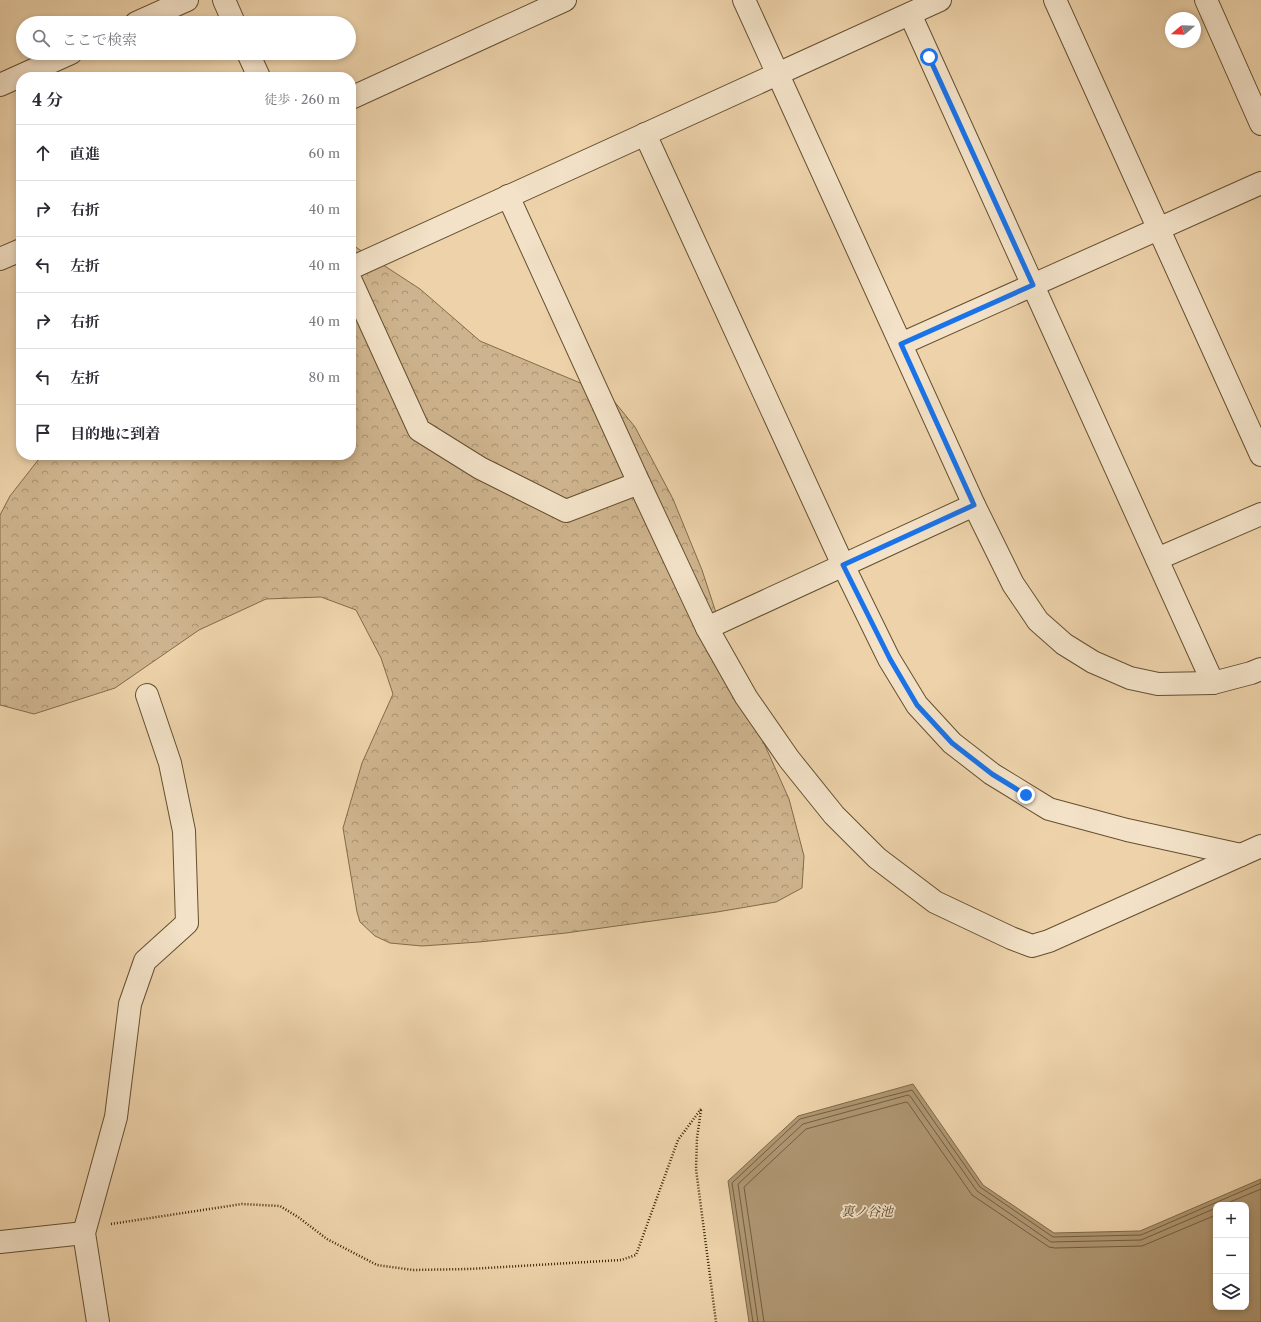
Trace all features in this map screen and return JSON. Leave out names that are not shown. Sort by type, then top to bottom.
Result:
[{"type":"street","points":[[152,16],[187,0]]},
{"type":"street","points":[[224,0],[231,16]]},
{"type":"street","points":[[356,96],[565,0]]},
{"type":"street","points":[[744,0],[974,505],[1013,584],[1038,621],[1064,644],[1094,662],[1130,678],[1158,684],[1213,683],[1261,669]]},
{"type":"street","points":[[356,266],[940,0]]},
{"type":"street","points":[[1055,0],[1261,455]]},
{"type":"street","points":[[1206,0],[1255,97],[1261,124]]},
{"type":"street","points":[[910,14],[1213,683]]},
{"type":"street","points":[[29,72],[55,60]]},
{"type":"street","points":[[251,60],[256,72]]},
{"type":"street","points":[[0,85],[16,78]]},
{"type":"street","points":[[645,134],[843,565],[890,659],[917,705],[952,743],[992,774],[1049,809],[1127,830],[1241,856]]},
{"type":"street","points":[[901,344],[1261,183]]},
{"type":"street","points":[[508,196],[707,628],[746,697],[789,759],[834,815],[877,858],[935,902],[1010,938],[1032,946],[1049,941],[1261,846]]},
{"type":"street","points":[[0,259],[16,252]]},
{"type":"street","points":[[356,292],[419,430],[480,468],[566,511],[639,483]]},
{"type":"street","points":[[707,628],[974,505]]},
{"type":"street","points":[[1157,559],[1261,514]]},
{"type":"street","points":[[98,1322],[84,1233],[116,1117],[130,1004],[145,962],[187,923],[184,831],[170,764],[147,695]]},
{"type":"street","points":[[0,1242],[84,1233]]},
{"type":"path","points":[[84,1233],[110,1224],[242,1204],[280,1206],[298,1217],[327,1239],[378,1265],[414,1270],[469,1269],[621,1260],[636,1255],[678,1140],[701,1109],[697,1138],[696,1169],[716,1322]]},
{"type":"green space","points":[[356,247],[420,289],[480,341],[609,395],[635,427],[673,499],[702,570],[745,701],[789,799],[804,856],[802,888],[776,902],[717,912],[566,933],[422,946],[390,943],[375,936],[360,922],[357,912],[343,828],[362,763],[393,694],[381,658],[356,610],[321,597],[266,599],[199,630],[115,688],[34,714],[0,705],[0,515],[10,496],[38,460],[356,460]]},
{"type":"water","name":"裏ノ谷池","points":[[913,1084],[983,1185],[1054,1233],[1140,1231],[1261,1179],[1261,1322],[749,1322],[728,1181],[798,1116]]},
{"type":"route","points":[[929,57],[1033,285],[901,344],[974,505],[843,565],[890,659],[917,705],[952,743],[992,774],[1026,795]]}]
